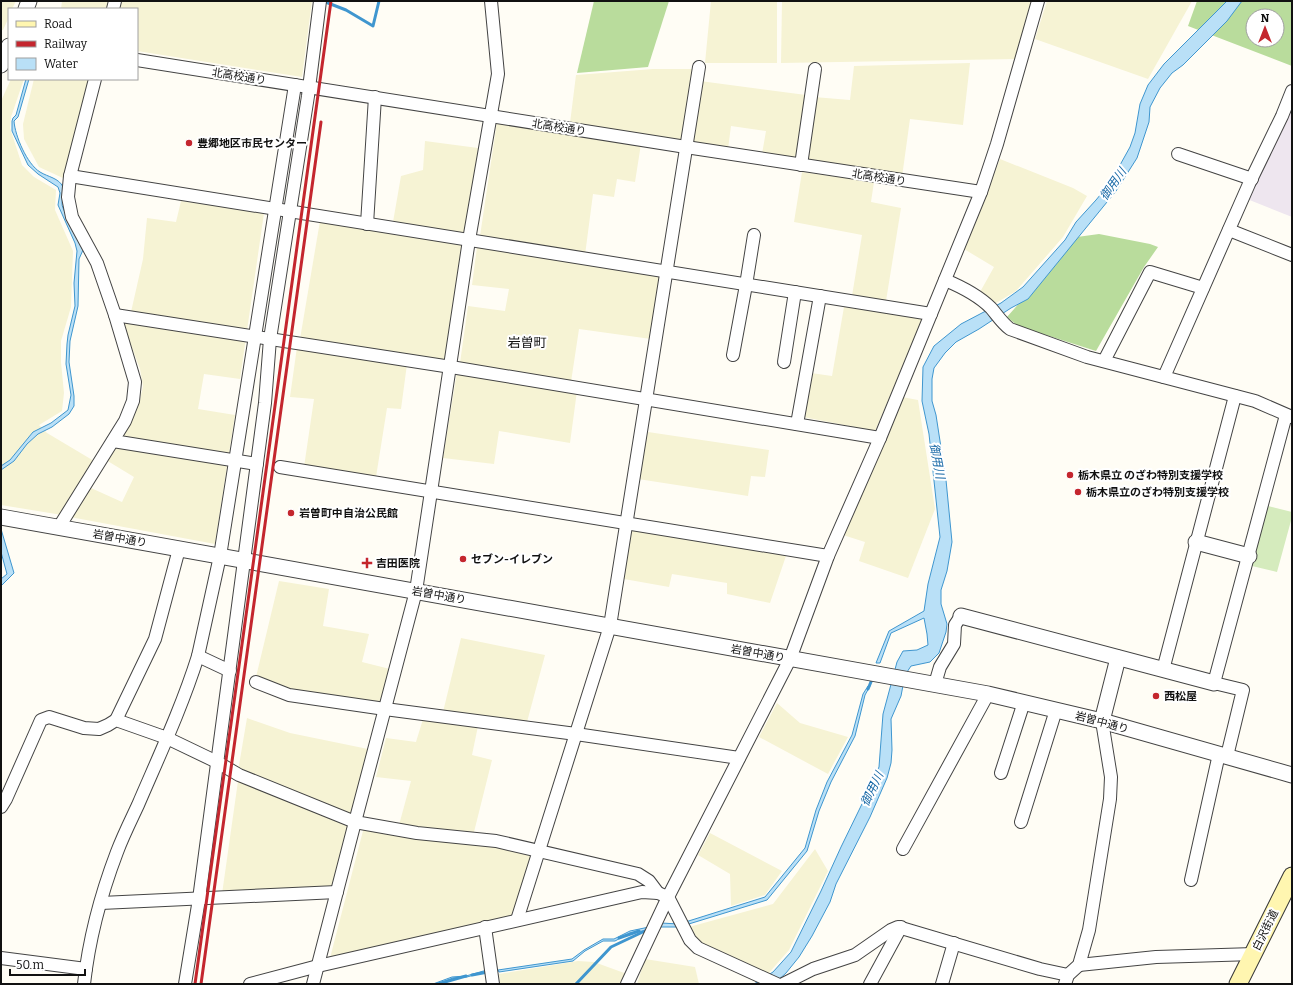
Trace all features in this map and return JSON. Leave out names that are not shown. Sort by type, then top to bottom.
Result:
[{"type":"main road","name":"白沢街道","points":[[1238,984],[1291,882]]},
{"type":"street","points":[[185,984],[199,899],[230,671],[265,403],[270,339],[309,87],[320,1]]},
{"type":"street","points":[[313,984],[416,591],[469,240],[498,74],[491,1]]},
{"type":"street","points":[[627,984],[663,895],[739,758],[790,659],[828,556],[880,438],[981,192],[997,144],[1038,1]]},
{"type":"street","points":[[1,65],[8,48]]},
{"type":"street","name":"北高校通り","points":[[138,60],[981,192]]},
{"type":"street","points":[[517,920],[610,626],[645,398],[699,67]]},
{"type":"street","points":[[801,165],[815,69]]},
{"type":"street","points":[[59,527],[126,421],[133,401],[135,382],[115,315],[97,263],[72,217],[68,197],[70,176],[95,80]]},
{"type":"street","points":[[84,984],[101,904],[117,852],[167,738],[198,656],[220,556],[274,209],[295,85]]},
{"type":"street","points":[[1164,377],[1292,91]]},
{"type":"street","points":[[367,224],[375,98]]},
{"type":"street","points":[[1178,154],[1252,178]]},
{"type":"street","points":[[70,176],[931,314]]},
{"type":"street","points":[[1229,230],[1292,255]]},
{"type":"street","points":[[733,355],[754,235]]},
{"type":"street","points":[[1104,361],[1150,272],[1203,288]]},
{"type":"street","points":[[945,280],[976,295],[991,308],[1002,322],[1010,329],[1087,357],[1254,401],[1289,416],[1248,556],[1214,683]]},
{"type":"street","points":[[784,362],[795,292]]},
{"type":"street","points":[[798,424],[820,296]]},
{"type":"street","points":[[115,315],[645,398],[880,438]]},
{"type":"street","points":[[1163,670],[1235,396]]},
{"type":"street","points":[[113,441],[257,464]]},
{"type":"street","points":[[280,467],[828,556]]},
{"type":"street","name":"岩曽中通り","points":[[1,517],[988,694],[1102,721],[1292,775]]},
{"type":"street","points":[[1196,542],[1248,556]]},
{"type":"street","points":[[1,807],[41,720],[49,717],[84,728],[99,729],[116,720],[155,639],[179,549]]},
{"type":"street","points":[[935,684],[940,666],[954,644],[955,625],[960,616],[1243,690],[1223,755],[1191,880]]},
{"type":"street","points":[[198,656],[230,671]]},
{"type":"street","points":[[783,984],[813,969],[856,955],[891,930],[898,927],[1040,969],[1067,980],[1079,965],[1089,930],[1110,799],[1111,776],[1102,721],[1118,658]]},
{"type":"street","points":[[256,682],[289,695],[739,758]]},
{"type":"street","points":[[903,849],[988,694]]},
{"type":"street","points":[[1001,773],[1024,702]]},
{"type":"street","points":[[1021,822],[1056,710]]},
{"type":"street","points":[[116,720],[167,738],[217,762],[239,775],[355,822],[417,833],[496,841],[638,874],[649,881],[663,895],[690,940],[698,948],[777,984]]},
{"type":"street","points":[[101,904],[337,892]]},
{"type":"street","points":[[250,984],[318,966],[642,892],[663,895]]},
{"type":"street","points":[[485,927],[493,984]]},
{"type":"street","points":[[870,984],[901,928]]},
{"type":"street","points":[[942,984],[954,943]]},
{"type":"street","points":[[1079,965],[1156,957],[1254,954]]},
{"type":"street","points":[[1,958],[86,969]]},
{"type":"shaded area","points":[[1,1],[16,1],[12,8],[8,8],[8,19],[3,30],[1,30]]},
{"type":"shaded area","points":[[62,1],[112,1],[110,8],[61,8]]},
{"type":"shaded area","points":[[122,1],[312,1],[302,77],[138,51],[138,8],[120,8]]},
{"type":"shaded area","points":[[711,1],[777,1],[777,63],[705,63]]},
{"type":"shaded area","points":[[782,1],[1033,1],[1016,59],[781,63]]},
{"type":"shaded area","points":[[1047,1],[1192,1],[1148,79],[1035,39]]},
{"type":"shaded area","points":[[970,63],[963,125],[910,119],[902,177],[805,162],[814,97],[850,100],[854,66]]},
{"type":"shaded area","points":[[653,69],[692,69],[682,142],[570,123],[576,75]]},
{"type":"shaded area","points":[[11,80],[24,80],[11,117],[10,128],[22,165],[34,177],[56,190],[55,210],[73,251],[71,307],[61,341],[61,362],[64,393],[62,411],[39,425],[47,433],[94,461],[62,515],[1,505],[1,101]]},
{"type":"shaded area","points":[[34,80],[91,80],[65,179],[39,167],[24,139],[23,124]]},
{"type":"shaded area","points":[[700,81],[806,95],[797,159],[762,154],[766,131],[731,126],[728,149],[691,143]]},
{"type":"shaded area","points":[[1292,108],[1292,217],[1247,199]]},
{"type":"shaded area","points":[[497,122],[641,144],[635,182],[617,179],[614,197],[593,194],[585,255],[480,236]]},
{"type":"shaded area","points":[[425,141],[478,148],[466,235],[393,222],[401,176],[423,170]]},
{"type":"shaded area","points":[[1000,159],[1073,188],[1087,196],[1063,237],[1016,291],[996,303],[980,292],[994,267],[964,249]]},
{"type":"shaded area","points":[[802,172],[874,182],[871,202],[901,208],[886,301],[852,296],[862,235],[794,222]]},
{"type":"shaded area","points":[[181,201],[264,213],[240,379],[204,374],[198,409],[235,415],[215,544],[70,517],[91,488],[122,502],[134,477],[106,460],[139,404],[143,386],[140,369],[121,319],[131,312],[143,259],[147,218],[176,222]]},
{"type":"shaded area","points":[[320,221],[463,243],[444,362],[300,339]]},
{"type":"shaded area","points":[[477,247],[660,276],[651,339],[579,329],[571,382],[460,363],[468,306],[505,311],[509,289],[472,285]]},
{"type":"shaded area","points":[[844,307],[923,318],[875,431],[803,417],[811,373],[832,376]]},
{"type":"shaded area","points":[[297,347],[407,364],[401,409],[387,408],[376,477],[304,467],[314,399],[290,397]]},
{"type":"shaded area","points":[[457,372],[577,391],[570,443],[499,431],[494,464],[443,458]]},
{"type":"shaded area","points":[[902,397],[918,400],[935,509],[908,578],[859,561],[865,542],[843,535]]},
{"type":"shaded area","points":[[648,432],[769,450],[765,477],[751,476],[748,496],[638,479]]},
{"type":"shaded area","points":[[631,529],[787,553],[770,603],[727,594],[727,583],[672,574],[669,587],[624,579]]},
{"type":"shaded area","points":[[279,581],[329,589],[323,626],[369,634],[362,662],[390,669],[381,705],[293,693],[256,677]]},
{"type":"shaded area","points":[[461,638],[545,655],[527,722],[443,712]]},
{"type":"shaded area","points":[[777,703],[800,723],[848,737],[828,774],[759,737]]},
{"type":"shaded area","points":[[247,718],[290,733],[368,749],[352,817],[238,771]]},
{"type":"shaded area","points":[[423,719],[478,726],[472,755],[492,760],[474,832],[399,825],[411,781],[376,777],[386,738],[416,742]]},
{"type":"shaded area","points":[[238,781],[351,825],[335,892],[222,894]]},
{"type":"shaded area","points":[[364,827],[492,844],[532,854],[514,916],[330,958]]},
{"type":"shaded area","points":[[710,833],[782,871],[765,895],[731,906],[730,874],[698,855]]},
{"type":"shaded area","points":[[815,849],[828,871],[789,950],[768,974],[700,945],[689,927],[773,904]]},
{"type":"shaded area","points":[[645,959],[695,967],[699,984],[637,984]]},
{"type":"shaded area","points":[[578,961],[594,962],[627,974],[623,984],[500,984],[499,974]]},
{"type":"green space","points":[[594,1],[669,1],[648,67],[577,73]]},
{"type":"green space","points":[[1197,1],[1292,1],[1292,66],[1245,48],[1285,48],[1285,8],[1245,8],[1245,48],[1188,26]]},
{"type":"green space","points":[[1099,234],[1150,244],[1158,247],[1144,267],[1096,351],[1018,326],[1007,317],[1077,237]]},
{"type":"green space","points":[[1268,506],[1292,512],[1292,517],[1277,572],[1252,566]]},
{"type":"water","name":"御用川","points":[[1227,1],[1242,1],[1227,21],[1183,65],[1172,73],[1160,88],[1150,107],[1149,122],[1137,158],[1116,191],[1028,299],[956,342],[945,353],[934,368],[932,379],[932,401],[936,415],[946,480],[952,542],[947,571],[941,590],[941,604],[947,624],[946,632],[939,653],[930,662],[911,666],[905,675],[901,696],[891,719],[892,750],[891,763],[887,778],[870,817],[836,884],[830,902],[812,936],[799,957],[786,973],[774,984],[754,984],[773,972],[791,952],[879,767],[883,714],[897,662],[903,651],[917,650],[928,645],[924,618],[891,633],[880,663],[876,663],[889,631],[924,611],[928,584],[940,537],[929,434],[922,401],[923,367],[934,346],[961,324],[1001,303],[1023,287],[1065,240],[1076,222],[1110,183],[1130,147],[1135,133],[1140,104],[1148,85],[1164,64]]},
{"type":"water","points":[[26,80],[29,80],[18,117],[14,121],[19,142],[26,156],[35,168],[59,182],[63,187],[62,206],[83,250],[79,259],[78,306],[70,341],[69,362],[74,406],[69,414],[52,427],[38,434],[27,444],[14,461],[1,470],[1,466],[10,460],[33,432],[51,423],[68,410],[71,395],[66,364],[67,344],[75,306],[74,283],[77,251],[75,243],[58,205],[60,193],[58,187],[38,174],[28,165],[12,131],[12,121],[16,115]]},
{"type":"water","points":[[1,529],[14,573],[1,586],[1,579],[7,574],[1,552]]},
{"type":"water","points":[[868,686],[870,686],[865,695],[855,736],[831,782],[819,811],[807,851],[767,900],[679,927],[660,927],[661,923],[679,924],[765,897],[805,848],[816,810],[827,782],[852,735],[863,694]]},
{"type":"water","points":[[649,927],[649,930],[630,933],[615,941],[603,941],[585,951],[573,961],[499,972],[498,970],[572,959],[603,939],[614,939],[630,931]]},
{"type":"water","points":[[488,971],[467,977],[453,978],[433,984],[452,977],[466,976]]},
{"type":"waterway","points":[[323,1],[346,10],[373,26],[379,1]]},
{"type":"waterway","points":[[868,689],[873,677]]},
{"type":"waterway","points":[[576,984],[611,947],[647,930]]},
{"type":"waterway","points":[[619,938],[639,931]]},
{"type":"waterway","points":[[472,975],[488,972]]},
{"type":"waterway","points":[[438,984],[466,976]]},
{"type":"railway","points":[[195,984],[331,1]]},
{"type":"railway","points":[[201,984],[321,122]]},
{"type":"place","name":"豊郷地区市民センター","points":[[189,143]]},
{"type":"place","name":"栃木県立 のざわ特別支援学校","points":[[1070,475]]},
{"type":"place","name":"栃木県立のざわ特別支援学校","points":[[1078,492]]},
{"type":"place","name":"岩曽町中自治公民館","points":[[291,513]]},
{"type":"place","name":"セブン-イレブン","points":[[463,559]]},
{"type":"place","name":"吉田医院","points":[[367,563]]},
{"type":"place","name":"西松屋","points":[[1156,696]]},
{"type":"district","name":"岩曽町","points":[[527,342]]}]
